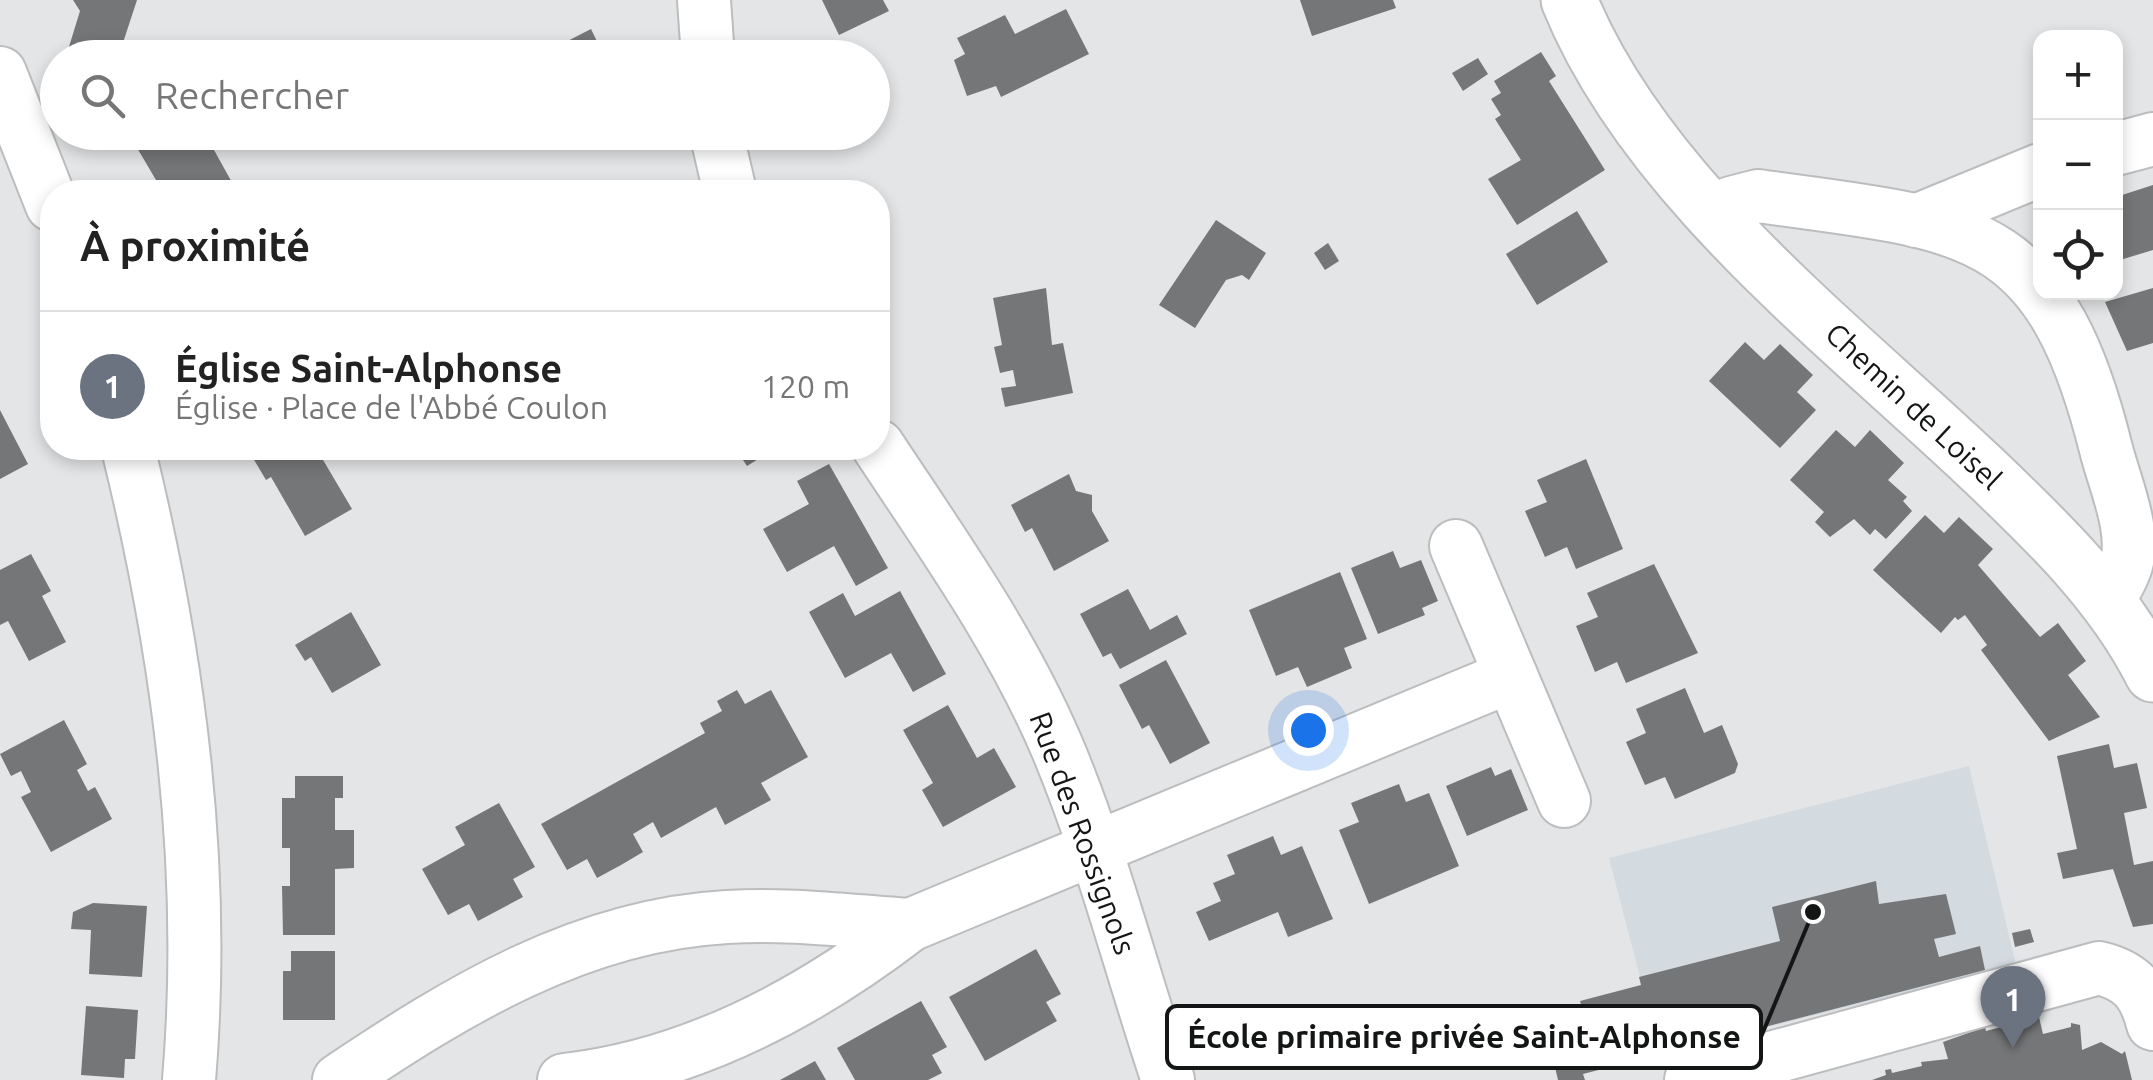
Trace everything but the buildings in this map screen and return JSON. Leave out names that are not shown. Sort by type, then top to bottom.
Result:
[{"type":"street","points":[[704,0],[707,40]]},
{"type":"street","name":"Chemin de Loisel","points":[[1570,0],[1628,111],[1673,171],[1714,215],[2047,531],[2108,602],[2153,674]]},
{"type":"street","points":[[0,72],[42,180]]},
{"type":"street","points":[[2123,147],[2153,140]]},
{"type":"street","points":[[720,150],[727,180]]},
{"type":"street","points":[[1916,221],[2033,173]]},
{"type":"street","points":[[1714,215],[1731,203],[1758,196],[1916,221],[1968,234],[1992,246],[2029,277],[2061,319],[2100,426],[2125,525],[2126,566],[2108,602]]},
{"type":"street","points":[[130,460],[167,643],[195,854],[197,947],[189,1080]]},
{"type":"street","name":"Rue des Rossignols","points":[[887,460],[1023,675],[1057,747],[1168,1080]]},
{"type":"street","points":[[1456,546],[1564,802]]},
{"type":"street","points":[[564,1080],[660,1059],[741,1028],[844,976],[910,925],[1094,852],[1510,676]]},
{"type":"street","points":[[339,1080],[496,982],[564,953],[648,928],[755,916],[910,925]]},
{"type":"street","points":[[1691,1080],[2153,955]]},
{"type":"street","points":[[2099,968],[2129,979],[2140,990],[2153,1024]]},
{"type":"shaded area","points":[[1969,766],[2016,965],[1660,1054],[1609,858]]},
{"type":"place","name":"École primaire privée Saint-Alphonse","points":[[1813,912]]},
{"type":"place","name":"Église Saint-Alphonse","points":[[2013,1048]]}]
